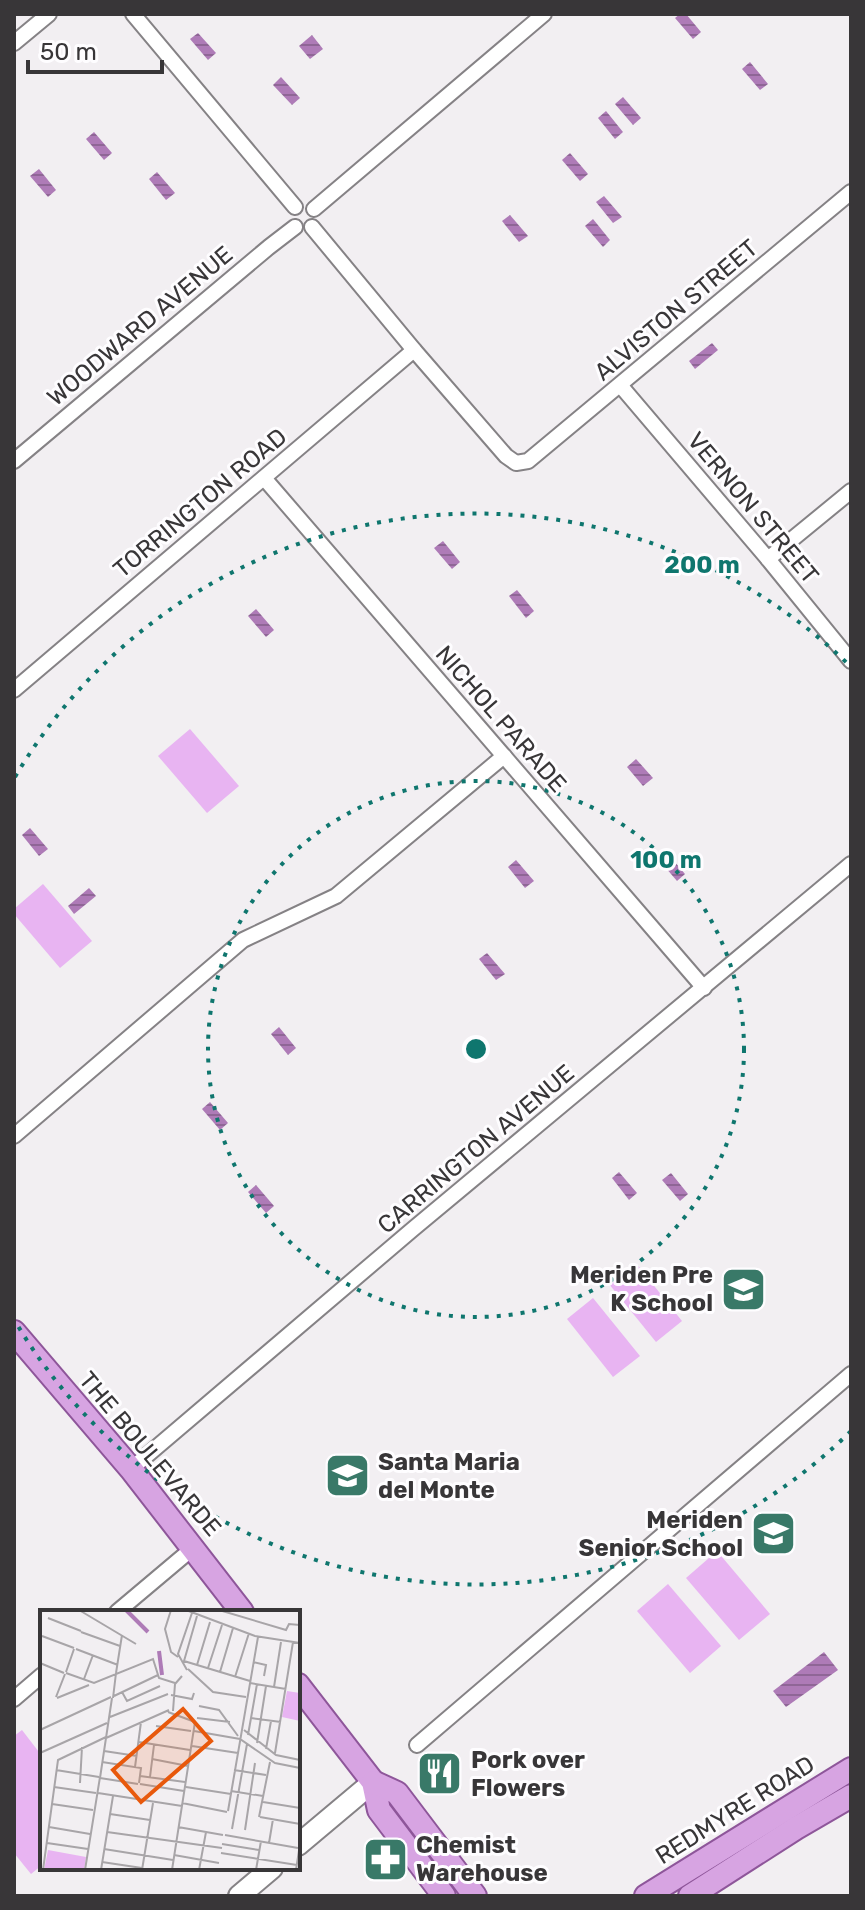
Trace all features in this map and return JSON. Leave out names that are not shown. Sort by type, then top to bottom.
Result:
[{"type":"main road","name":"THE BOULEVARDE","points":[[14,1332],[131,1469],[240,1610]]},
{"type":"main road","points":[[300,1688],[373,1782],[379,1810],[444,1896]]},
{"type":"main road","name":"REDMYRE ROAD","points":[[646,1896],[851,1769]]},
{"type":"main road","points":[[300,1843],[373,1782]]},
{"type":"main road","points":[[373,1782],[397,1793],[475,1896]]},
{"type":"main road","name":"REDMYRE ROAD","points":[[690,1896],[851,1796]]},
{"type":"main road","points":[[239,1896],[270,1870]]},
{"type":"street","points":[[14,43],[49,14]]},
{"type":"street","points":[[133,14],[295,207]]},
{"type":"street","points":[[314,209],[544,14]]},
{"type":"street","name":"ALVISTON STREET","points":[[414,350],[506,456],[516,463],[528,461],[851,192]]},
{"type":"street","points":[[307,204],[314,209],[316,220],[312,227],[305,230],[295,227],[291,215],[295,207],[307,204]]},
{"type":"street","name":"WOODWARD AVENUE","points":[[14,461],[295,227]]},
{"type":"street","points":[[312,227],[414,350]]},
{"type":"street","name":"TORRINGTON ROAD","points":[[14,690],[414,350]]},
{"type":"street","name":"VERNON STREET","points":[[620,385],[851,661]]},
{"type":"street","name":"NICHOL PARADE","points":[[264,478],[704,988]]},
{"type":"street","points":[[768,559],[851,491]]},
{"type":"street","points":[[14,1136],[243,940],[336,896],[504,756]]},
{"type":"street","name":"CARRINGTON AVENUE","points":[[131,1469],[851,864]]},
{"type":"street","points":[[417,1745],[851,1374]]},
{"type":"street","points":[[119,1610],[193,1548]]},
{"type":"street","points":[[14,1699],[40,1677]]},
{"type":"shaded area","points":[[686,14],[701,32],[693,39],[675,18]]},
{"type":"shaded area","points":[[198,33],[216,53],[208,60],[190,39]]},
{"type":"shaded area","points":[[312,35],[323,49],[310,59],[299,46]]},
{"type":"shaded area","points":[[750,62],[768,84],[760,90],[742,69]]},
{"type":"shaded area","points":[[281,77],[300,98],[292,105],[273,85]]},
{"type":"shaded area","points":[[623,97],[641,118],[633,125],[615,104]]},
{"type":"shaded area","points":[[606,111],[623,132],[615,139],[598,118]]},
{"type":"shaded area","points":[[94,132],[112,153],[104,160],[86,139]]},
{"type":"shaded area","points":[[570,153],[588,174],[580,181],[562,160]]},
{"type":"shaded area","points":[[39,169],[56,190],[48,197],[30,176]]},
{"type":"shaded area","points":[[157,172],[175,193],[166,200],[149,179]]},
{"type":"shaded area","points":[[604,196],[622,217],[613,223],[596,202]]},
{"type":"shaded area","points":[[510,215],[528,236],[519,242],[502,221]]},
{"type":"shaded area","points":[[593,219],[610,240],[603,247],[585,226]]},
{"type":"shaded area","points":[[712,343],[718,350],[695,369],[689,361]]},
{"type":"shaded area","points":[[443,541],[460,562],[452,569],[434,548]]},
{"type":"shaded area","points":[[517,590],[534,611],[526,618],[509,596]]},
{"type":"shaded area","points":[[256,609],[274,630],[266,637],[248,616]]},
{"type":"shaded area","points":[[190,729],[239,786],[207,813],[158,756]]},
{"type":"shaded area","points":[[636,759],[653,778],[643,786],[627,767]]},
{"type":"shaded area","points":[[30,828],[48,849],[39,856],[22,835]]},
{"type":"shaded area","points":[[667,853],[685,874],[677,881],[659,860]]},
{"type":"shaded area","points":[[516,860],[534,881],[525,888],[508,867]]},
{"type":"shaded area","points":[[43,884],[92,941],[60,968],[14,914],[14,909]]},
{"type":"shaded area","points":[[89,888],[96,896],[74,914],[68,906]]},
{"type":"shaded area","points":[[487,953],[505,974],[496,980],[479,959]]},
{"type":"shaded area","points":[[279,1027],[296,1048],[288,1055],[271,1034]]},
{"type":"shaded area","points":[[210,1102],[228,1123],[220,1130],[202,1109]]},
{"type":"shaded area","points":[[619,1172],[637,1193],[629,1200],[612,1178]]},
{"type":"shaded area","points":[[671,1173],[688,1194],[680,1201],[662,1180]]},
{"type":"shaded area","points":[[256,1185],[274,1206],[266,1213],[248,1192]]},
{"type":"shaded area","points":[[636,1263],[682,1321],[656,1342],[609,1284]]},
{"type":"shaded area","points":[[593,1298],[640,1356],[613,1377],[567,1319]]},
{"type":"shaded area","points":[[717,1551],[770,1614],[739,1640],[686,1578]]},
{"type":"shaded area","points":[[668,1584],[721,1646],[690,1673],[637,1611]]},
{"type":"shaded area","points":[[824,1652],[838,1670],[786,1707],[773,1691]]},
{"type":"shaded area","points":[[22,1730],[40,1753],[40,1867],[31,1874],[14,1853],[14,1736]]},
{"type":"place","name":"Meriden Pre K School","points":[[744,1289]]},
{"type":"place","name":"Santa Maria del Monte","points":[[347,1476]]},
{"type":"place","name":"Meriden Senior School","points":[[774,1534]]},
{"type":"place","name":"Pork over Flowers","points":[[440,1774]]},
{"type":"place","name":"Chemist Warehouse","points":[[385,1859]]}]
